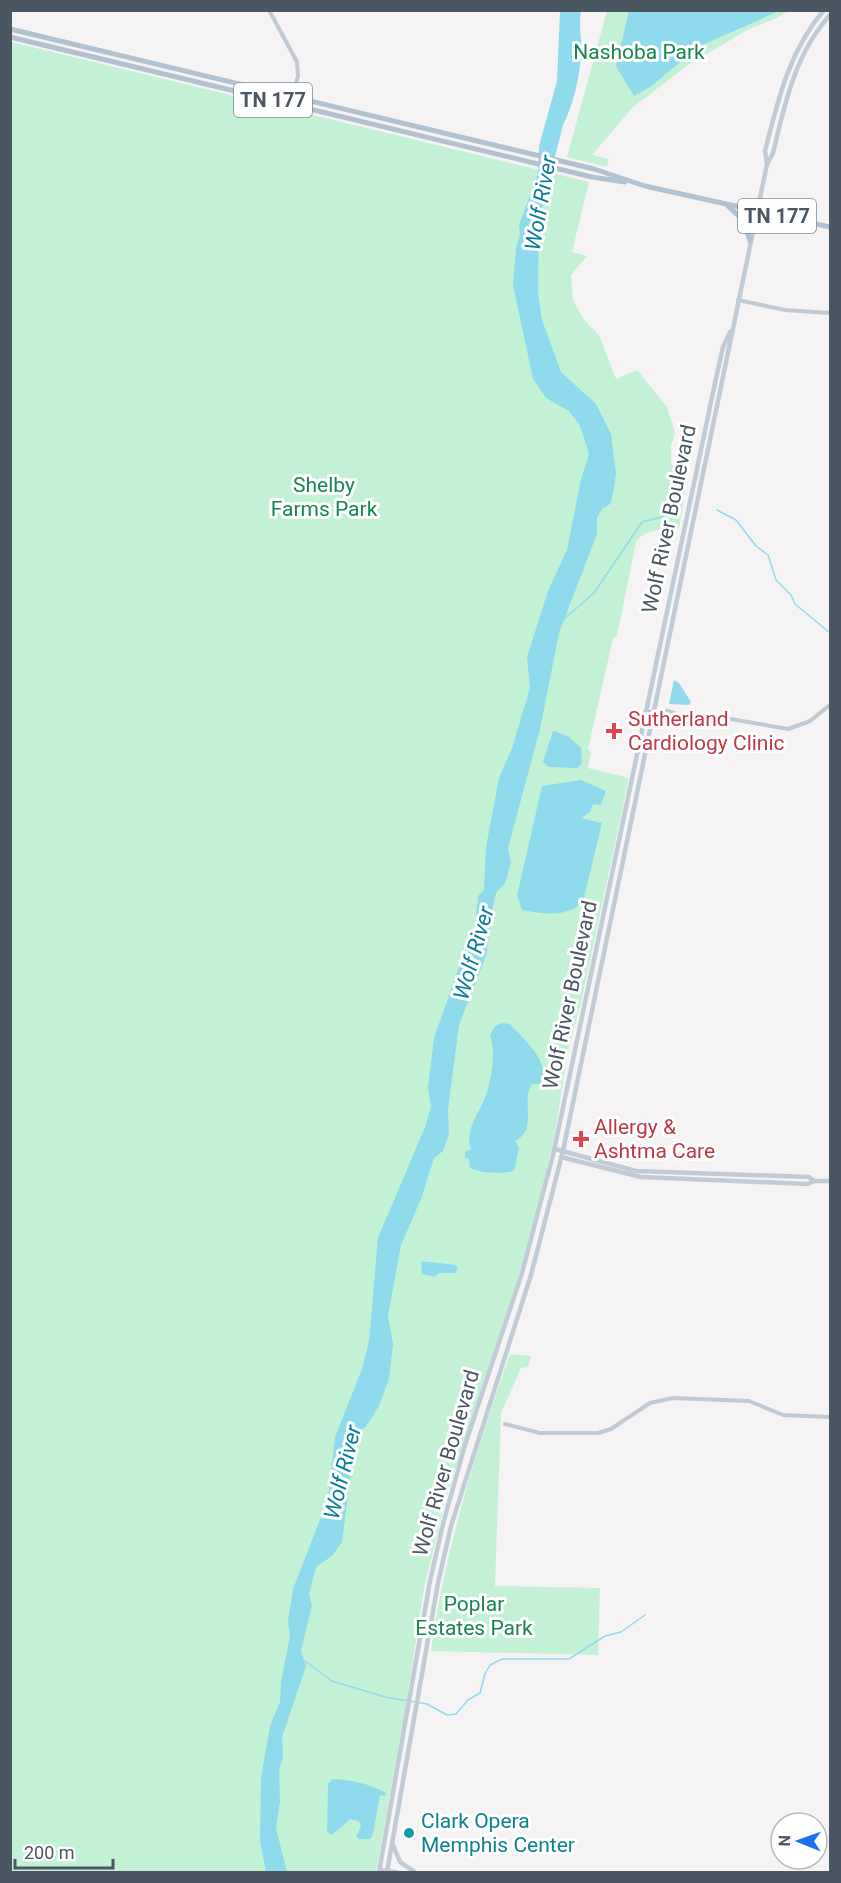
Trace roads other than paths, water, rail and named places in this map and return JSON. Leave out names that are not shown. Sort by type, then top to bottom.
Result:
[{"type":"main road","name":"Wolf River Boulevard","points":[[387,1872],[451,1526],[531,1275],[562,1154],[731,347],[731,330],[766,164],[765,151],[785,76],[806,35],[824,10]]},
{"type":"main road","name":"Wolf River Boulevard","points":[[766,164],[773,153],[795,72],[811,41],[831,15]]},
{"type":"main road","name":"TN 177","points":[[10,29],[594,169],[640,185]]},
{"type":"main road","name":"TN 177","points":[[10,37],[592,177],[640,185],[831,227]]},
{"type":"main road","points":[[727,205],[744,221],[750,241]]},
{"type":"main road","name":"Wolf River Boulevard","points":[[380,1871],[443,1524],[465,1445],[522,1273],[554,1152],[715,383],[723,347],[731,330]]},
{"type":"main road","points":[[554,1152],[641,1177],[808,1184],[813,1181],[831,1181]]},
{"type":"main road","points":[[393,1840],[398,1859],[415,1872]]},
{"type":"main road","points":[[380,1871],[396,1872]]},
{"type":"street","points":[[269,10],[297,62],[298,76],[290,104]]},
{"type":"street","points":[[737,300],[785,310],[831,313]]},
{"type":"street","points":[[645,712],[669,711],[683,717],[719,717],[788,729],[810,721],[829,706]]},
{"type":"street","points":[[505,1424],[540,1433],[598,1433],[611,1429],[650,1403],[673,1398],[745,1401],[783,1415],[831,1417]]},
{"type":"water","points":[[629,10],[779,11],[700,46],[650,87],[634,96],[616,66]]},
{"type":"water","name":"Wolf River","points":[[560,11],[581,11],[581,57],[575,92],[563,125],[539,220],[538,293],[542,320],[561,372],[596,404],[611,434],[616,474],[613,493],[610,504],[602,509],[597,518],[597,534],[559,633],[540,729],[508,848],[511,863],[505,883],[496,893],[486,956],[459,1025],[448,1110],[449,1134],[443,1151],[434,1158],[421,1199],[401,1245],[388,1316],[393,1344],[389,1379],[379,1406],[366,1427],[356,1432],[342,1542],[332,1556],[316,1567],[309,1594],[312,1605],[301,1651],[306,1666],[282,1737],[283,1756],[279,1771],[280,1801],[276,1828],[287,1872],[266,1872],[260,1841],[261,1778],[270,1726],[280,1702],[281,1682],[290,1636],[288,1621],[293,1589],[328,1499],[335,1437],[362,1369],[369,1341],[378,1238],[425,1127],[431,1107],[428,1087],[434,1038],[466,947],[474,936],[478,896],[484,890],[486,847],[499,778],[512,748],[530,688],[527,657],[548,591],[567,550],[581,479],[589,454],[580,426],[569,411],[546,398],[533,379],[513,285],[516,248],[520,235],[519,225],[538,174],[539,146],[557,81]]},
{"type":"water","points":[[674,680],[679,683],[691,702],[689,705],[669,704]]},
{"type":"water","points":[[553,731],[568,736],[581,748],[582,763],[577,768],[549,767],[543,762]]},
{"type":"water","points":[[581,780],[606,791],[601,805],[593,804],[590,812],[581,818],[602,823],[583,902],[562,913],[522,910],[517,896],[542,786]]},
{"type":"water","points":[[502,1023],[510,1024],[535,1052],[543,1068],[543,1076],[540,1084],[532,1084],[529,1091],[528,1123],[522,1136],[515,1141],[519,1148],[514,1171],[485,1172],[470,1168],[465,1152],[471,1149],[469,1142],[471,1128],[490,1081],[493,1057],[490,1035],[495,1026]]},
{"type":"water","points":[[421,1261],[456,1265],[458,1269],[455,1273],[440,1273],[434,1277],[422,1274]]},
{"type":"water","points":[[332,1779],[360,1783],[386,1793],[385,1796],[380,1795],[373,1834],[370,1839],[359,1839],[356,1836],[361,1827],[359,1821],[350,1819],[332,1835],[327,1832],[328,1784]]},
{"type":"waterway","points":[[717,510],[736,520],[756,546],[768,555],[776,580],[791,595],[795,604],[830,633]]},
{"type":"waterway","points":[[564,619],[594,593],[642,522],[678,513]]},
{"type":"waterway","points":[[305,1661],[332,1681],[385,1697],[427,1704],[447,1715],[456,1714],[468,1700],[480,1693],[490,1665],[502,1659],[569,1659],[605,1636],[621,1632],[645,1615]]},
{"type":"place","name":"Sutherland Cardiology Clinic","points":[[614,731]]},
{"type":"place","name":"Allergy & Ashtma Care","points":[[581,1139]]},
{"type":"place","name":"Clark Opera Memphis Center","points":[[409,1833]]},
{"type":"park label","name":"Nashoba Park","points":[[639,52]]},
{"type":"park label","name":"Shelby Farms Park","points":[[324,497]]},
{"type":"park label","name":"Poplar Estates Park","points":[[474,1616]]}]
